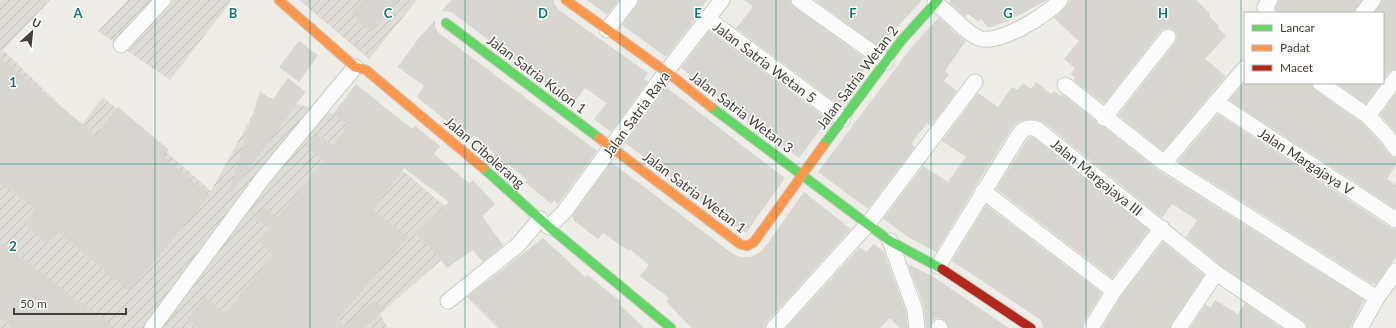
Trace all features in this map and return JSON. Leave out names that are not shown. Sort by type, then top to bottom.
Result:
[{"type":"street","points":[[121,45],[163,0]]},
{"type":"street","name":"Jalan Cibolerang","points":[[279,0],[355,67],[366,70],[458,146],[544,223],[671,328]]},
{"type":"street","name":"Jalan Satria Wetan 3","points":[[566,0],[666,72],[890,241],[938,266],[1031,328]]},
{"type":"street","points":[[607,30],[630,0]]},
{"type":"street","name":"Jalan Satria Raya","points":[[448,301],[544,223],[564,212],[666,72],[722,0]]},
{"type":"street","points":[[799,0],[886,62]]},
{"type":"street","points":[[937,1],[964,28],[979,38],[986,40],[1006,35],[1028,24],[1046,13],[1060,0]]},
{"type":"street","points":[[1268,12],[1265,7],[1270,0]]},
{"type":"street","points":[[1364,12],[1373,0]]},
{"type":"street","name":"Jalan Satria Wetan 2","points":[[802,174],[901,41],[937,1]]},
{"type":"street","name":"Jalan Satria Wetan 5","points":[[707,18],[843,119]]},
{"type":"street","name":"Jalan Satria Kulon 1","points":[[446,23],[612,147]]},
{"type":"street","points":[[1104,118],[1168,37]]},
{"type":"street","points":[[152,328],[263,178],[355,67]]},
{"type":"street","points":[[1164,163],[1244,69]]},
{"type":"street","points":[[1368,116],[1396,78]]},
{"type":"street","points":[[774,328],[868,224],[975,82]]},
{"type":"street","points":[[1321,84],[1368,116],[1387,136],[1396,149]]},
{"type":"street","points":[[1064,85],[1104,118],[1164,163],[1377,298]]},
{"type":"street","name":"Jalan Margajaya V","points":[[1216,102],[1396,220]]},
{"type":"street","name":"Jalan Margajaya III","points":[[938,266],[1020,133],[1026,128],[1031,127],[1037,129],[1280,324],[1298,328]]},
{"type":"street","name":"Jalan Satria Wetan 1","points":[[612,147],[740,244],[746,246],[751,245],[754,242],[802,174]]},
{"type":"street","points":[[983,191],[1114,291]]},
{"type":"street","points":[[1091,328],[1114,291],[1162,228]]},
{"type":"street","points":[[890,241],[915,310],[917,328]]},
{"type":"street","points":[[1360,328],[1377,298],[1396,271]]},
{"type":"street","points":[[1178,328],[1216,273]]},
{"type":"shaded area","points":[[0,0],[50,0],[3,50],[81,126],[103,97],[211,191],[263,96],[335,114],[446,207],[448,254],[380,314],[388,328],[0,328]]},
{"type":"shaded area","points":[[128,0],[232,0],[170,80],[98,31]]},
{"type":"shaded area","points":[[299,0],[417,0],[369,59]]},
{"type":"building","points":[[363,0],[399,0],[373,31],[369,27],[368,29],[357,21],[358,19],[352,13]]},
{"type":"building","points":[[451,0],[554,0],[555,5],[559,10],[648,73],[644,79],[648,82],[611,132],[594,119],[607,103],[585,88],[573,104],[453,13],[447,11],[441,12]]},
{"type":"building","points":[[587,0],[619,0],[607,15]]},
{"type":"building","points":[[639,0],[707,0],[696,16],[697,17],[666,57],[622,25]]},
{"type":"building","points":[[744,0],[790,0],[794,7],[870,62],[839,105],[736,28],[753,7]]},
{"type":"building","points":[[922,0],[892,33],[881,48],[816,1]]},
{"type":"building","points":[[950,0],[1047,0],[1006,22],[987,27],[981,18],[979,22],[968,14],[965,17],[950,3]]},
{"type":"building","points":[[1071,0],[1197,0],[1210,14],[1209,16],[1226,36],[1205,59],[1226,76],[1163,151],[1118,115],[1175,43],[1177,38],[1176,33],[1169,28],[1161,31],[1104,104],[1073,80],[1075,78],[1071,74],[1075,68],[1064,59],[1079,41],[1054,18]]},
{"type":"building","points":[[1279,0],[1362,0],[1354,12],[1277,12],[1275,8]]},
{"type":"building","points":[[1382,0],[1396,0],[1396,69],[1389,72],[1384,79],[1384,12],[1375,12]]},
{"type":"building","points":[[939,17],[954,32],[966,41],[945,71],[949,75],[944,81],[957,91],[931,126],[927,123],[911,144],[915,147],[868,209],[818,172],[910,49]]},
{"type":"building","points":[[435,20],[435,27],[439,33],[597,151],[558,204],[554,200],[551,204],[525,182],[527,180],[508,164],[503,170],[490,159],[495,154],[474,135],[471,139],[458,127],[456,129],[417,97],[424,86],[398,67],[418,39]]},
{"type":"building","points":[[709,31],[828,119],[799,158],[681,68]]},
{"type":"building","points":[[299,41],[318,55],[299,82],[279,67]]},
{"type":"building","points":[[0,58],[96,135],[118,107],[169,150],[163,157],[210,195],[129,291],[58,232],[47,244],[23,224],[36,209],[0,183]]},
{"type":"building","points":[[288,78],[306,92],[231,193],[229,192],[260,91],[272,100]]},
{"type":"building","points":[[1036,82],[1051,94],[1054,91],[1060,95],[1062,94],[1095,120],[1098,125],[1104,127],[1159,171],[1364,300],[1350,328],[1307,328],[1303,321],[1221,266],[1186,237],[1197,220],[1172,204],[1162,218],[1043,122],[1037,120],[1023,120],[1018,122],[1012,128],[936,252],[910,238],[883,219],[923,166],[948,182],[966,157],[942,141],[978,93],[998,107],[1012,87],[1017,90],[1023,83],[1031,89]]},
{"type":"building","points":[[1244,83],[1311,84],[1315,90],[1362,123],[1389,154],[1396,158],[1396,165],[1387,179],[1396,185],[1396,209],[1229,100]]},
{"type":"building","points":[[356,84],[412,129],[415,126],[440,146],[434,154],[469,183],[473,180],[495,204],[482,216],[503,245],[483,262],[473,250],[447,268],[440,259],[441,258],[415,233],[449,202],[404,168],[373,210],[408,237],[337,320],[344,326],[375,300],[385,309],[364,328],[197,328],[187,319],[205,297],[225,313],[274,254],[259,241],[269,228],[255,218],[263,207],[277,218],[324,160],[307,147],[317,134],[333,146],[348,125],[333,114]]},
{"type":"building","points":[[1337,84],[1380,84],[1366,104]]},
{"type":"building","points":[[666,87],[785,178],[746,233],[625,143]]},
{"type":"building","points":[[1396,93],[1396,133],[1380,115]]},
{"type":"building","points":[[1218,114],[1391,228],[1396,229],[1396,257],[1375,285],[1178,161]]},
{"type":"building","points":[[1029,137],[1033,137],[1149,230],[1112,278],[996,189]]},
{"type":"building","points":[[611,162],[733,254],[741,257],[751,257],[762,251],[804,192],[851,229],[767,322],[765,328],[691,328],[666,301],[669,298],[640,276],[649,265],[630,249],[629,251],[603,233],[598,239],[573,220],[574,219],[572,216]]},
{"type":"building","points":[[986,205],[1102,293],[1083,323],[1082,328],[1043,328],[1042,322],[1038,318],[952,261]]},
{"type":"building","points":[[543,238],[585,277],[588,275],[621,302],[619,304],[644,328],[498,328],[467,297]]},
{"type":"building","points":[[0,242],[115,328],[14,328],[0,317]]},
{"type":"building","points":[[1163,242],[1204,275],[1170,328],[1102,328],[1121,296]]},
{"type":"building","points":[[874,244],[884,252],[906,312],[908,328],[899,328],[890,318],[880,328],[786,328],[860,247],[866,252]]},
{"type":"building","points":[[908,264],[932,276],[1009,328],[949,328],[946,322],[941,318],[936,318],[930,324],[930,328],[926,328],[924,307]]},
{"type":"building","points":[[1215,300],[1238,314],[1245,303],[1282,328],[1190,328],[1206,304],[1210,308]]},
{"type":"traffic: fast","points":[[823,146],[901,41],[938,0]]},
{"type":"traffic: fast","points":[[446,23],[599,138]]},
{"type":"traffic: fast","points":[[711,107],[890,241],[942,269]]},
{"type":"traffic: fast","points":[[483,168],[549,227],[671,328]]},
{"type":"traffic: slow","points":[[279,0],[355,67],[366,70],[483,168]]},
{"type":"traffic: slow","points":[[566,0],[676,79],[711,107]]},
{"type":"traffic: slow","points":[[599,138],[740,244],[747,246],[754,242],[823,146]]},
{"type":"traffic: jam","points":[[942,269],[1031,328]]}]
